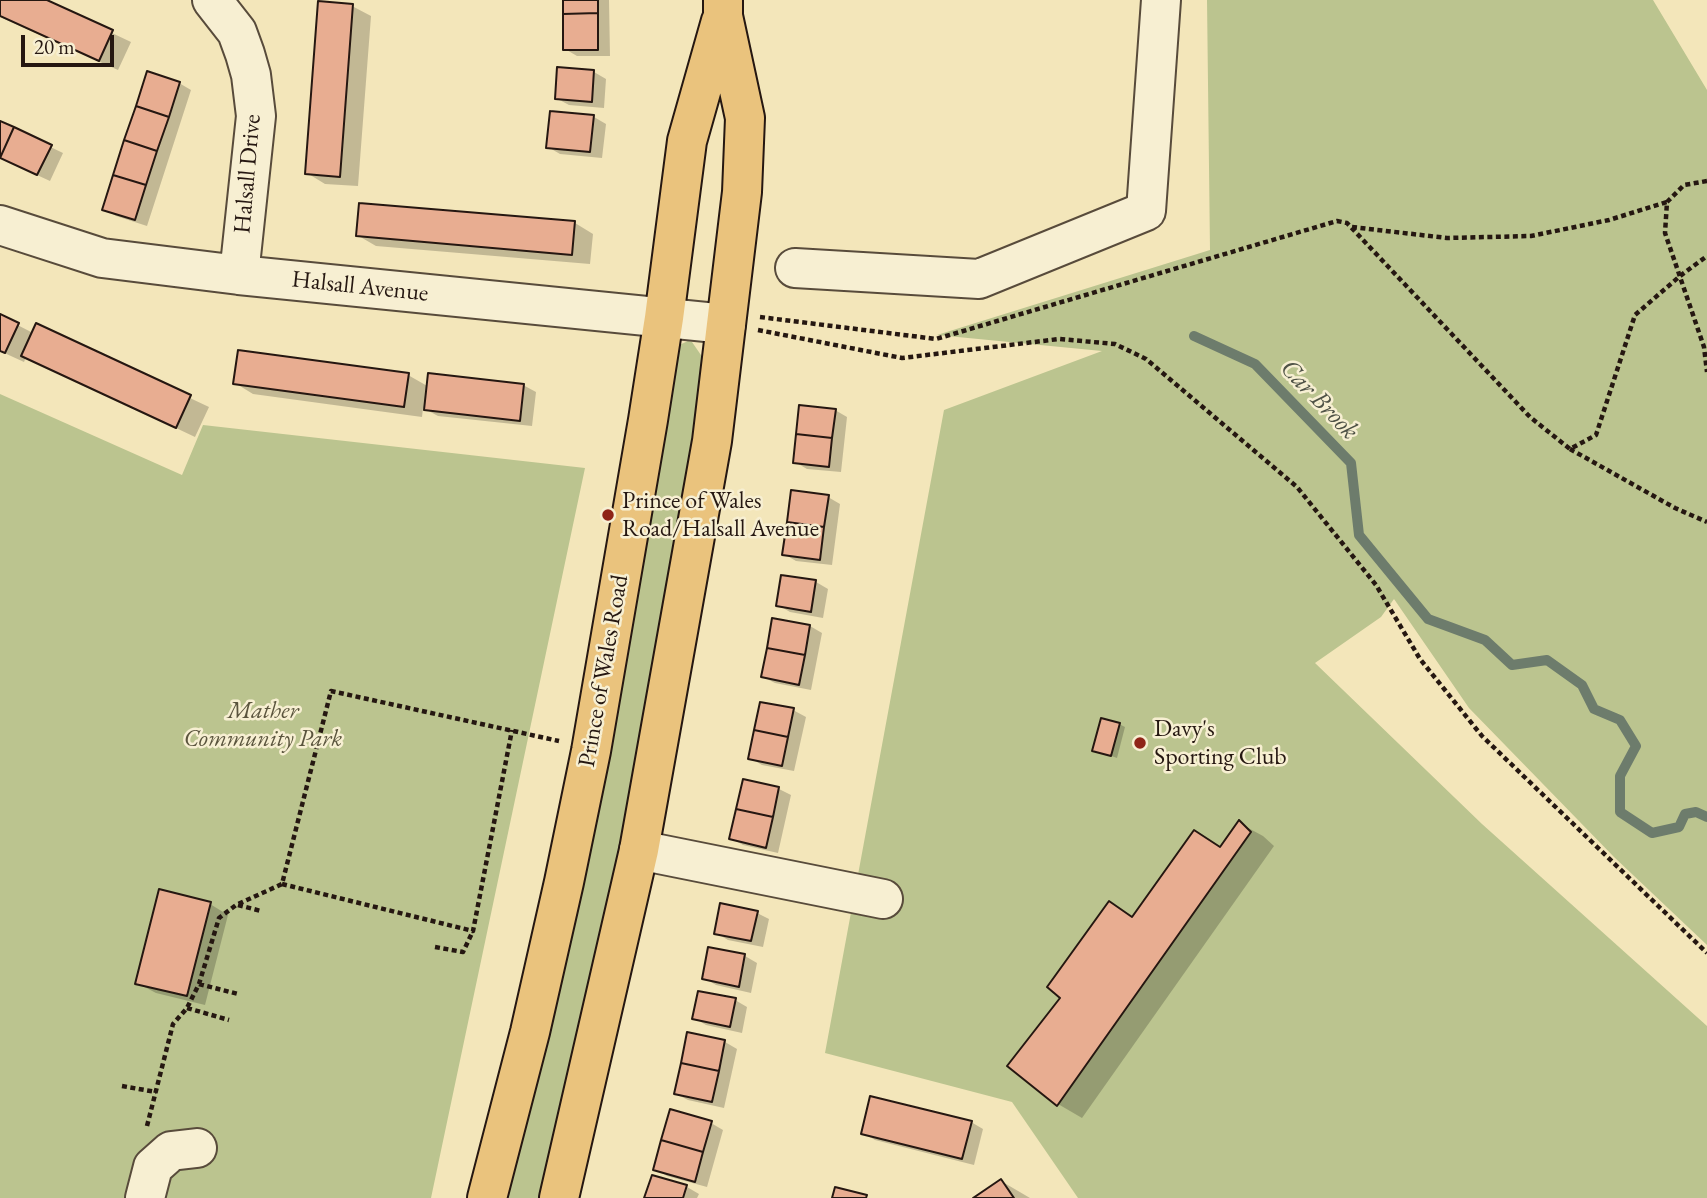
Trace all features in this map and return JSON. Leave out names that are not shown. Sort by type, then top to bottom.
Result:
[{"type":"highway","name":"Prince of Wales Road","points":[[487,1198],[533,1019],[591,751],[664,318],[687,141],[723,8]]},
{"type":"highway","name":"Prince of Wales Road","points":[[559,1198],[639,850],[712,441],[742,192],[745,118],[723,8]]},
{"type":"street","name":"Halsall Drive","points":[[212,0],[237,32],[251,75],[256,116],[239,275]]},
{"type":"street","points":[[794,268],[979,279],[1146,211],[1161,0]]},
{"type":"street","name":"Halsall Avenue","points":[[0,225],[102,258],[239,275],[664,318],[727,319]]},
{"type":"street","points":[[639,850],[883,899]]},
{"type":"street","points":[[145,1198],[153,1167],[172,1151],[197,1148]]},
{"type":"path","points":[[1352,227],[1447,238],[1531,236],[1609,220],[1667,202],[1684,185],[1707,181]]},
{"type":"path","points":[[1667,202],[1665,233],[1703,347],[1707,372]]},
{"type":"path","points":[[727,319],[936,339],[1337,221],[1347,223],[1530,417],[1570,449],[1675,508],[1707,522]]},
{"type":"path","points":[[1570,449],[1595,435],[1635,315],[1679,276],[1707,256]]},
{"type":"path","points":[[727,319],[902,358],[1059,339],[1115,344],[1146,359],[1297,487],[1376,584],[1420,659],[1482,736],[1707,953]]},
{"type":"path","points":[[1703,347],[1707,337]]},
{"type":"path","points":[[282,884],[331,691],[512,730],[591,751]]},
{"type":"path","points":[[435,947],[463,952],[473,931],[512,730]]},
{"type":"path","points":[[145,1132],[173,1024],[187,1008],[199,984],[219,918],[236,905],[282,884],[473,931]]},
{"type":"path","points":[[236,905],[261,911]]},
{"type":"path","points":[[199,984],[238,994]]},
{"type":"path","points":[[187,1008],[229,1020]]},
{"type":"path","points":[[122,1086],[156,1092]]},
{"type":"green space","points":[[1207,0],[1653,0],[1707,90],[1707,945],[1614,857],[1469,708],[1394,599],[1381,617],[1315,663],[1482,824],[1707,1026],[1707,1198],[1078,1198],[1012,1102],[825,1053],[944,410],[1102,351],[937,335],[1210,250]]},
{"type":"green space","points":[[692,342],[703,358],[661,656],[556,1141],[540,1198],[505,1198],[675,347]]},
{"type":"green space","name":"Mather Community Park","points":[[0,394],[182,475],[203,425],[585,468],[431,1198],[0,1198]]},
{"type":"building","points":[[0,0],[47,0],[113,30],[99,61],[0,16]]},
{"type":"building","points":[[563,0],[598,0],[598,13],[563,14]]},
{"type":"building","points":[[318,1],[353,4],[340,177],[305,174]]},
{"type":"building","points":[[598,13],[598,50],[563,50],[563,14]]},
{"type":"building","points":[[557,67],[594,70],[592,102],[555,99]]},
{"type":"building","points":[[147,71],[180,82],[169,117],[136,106]]},
{"type":"building","points":[[136,106],[169,117],[157,151],[124,140]]},
{"type":"building","points":[[550,111],[594,115],[590,152],[546,148]]},
{"type":"building","points":[[0,121],[14,127],[0,158]]},
{"type":"building","points":[[14,127],[52,145],[37,175],[0,158]]},
{"type":"building","points":[[124,140],[157,151],[146,185],[113,175]]},
{"type":"building","points":[[113,175],[146,185],[135,220],[102,210]]},
{"type":"building","points":[[359,203],[575,221],[572,255],[356,236]]},
{"type":"building","points":[[0,314],[19,323],[5,353],[0,351]]},
{"type":"building","points":[[36,323],[191,395],[176,428],[21,356]]},
{"type":"building","points":[[238,350],[409,373],[404,407],[233,384]]},
{"type":"building","points":[[428,373],[524,384],[520,421],[424,410]]},
{"type":"building","points":[[799,405],[836,409],[832,438],[796,434]]},
{"type":"building","points":[[796,434],[832,438],[829,467],[793,463]]},
{"type":"building","points":[[791,490],[829,495],[824,527],[787,522]]},
{"type":"building","points":[[787,522],[824,527],[820,560],[782,555]]},
{"type":"building","points":[[781,575],[816,580],[811,612],[776,606]]},
{"type":"building","points":[[772,618],[810,625],[805,655],[767,648]]},
{"type":"building","points":[[767,648],[805,655],[799,685],[761,677]]},
{"type":"building","points":[[760,702],[794,708],[788,737],[754,730]]},
{"type":"building","points":[[1101,718],[1120,723],[1111,756],[1092,751]]},
{"type":"building","points":[[754,730],[788,737],[782,766],[748,759]]},
{"type":"building","points":[[743,779],[779,787],[773,817],[736,809]]},
{"type":"building","points":[[736,809],[773,817],[766,848],[729,839]]},
{"type":"building","points":[[1239,820],[1251,832],[1057,1106],[1007,1066],[1060,998],[1047,987],[1109,901],[1132,917],[1194,830],[1220,847]]},
{"type":"building","points":[[159,889],[211,902],[187,996],[135,984]]},
{"type":"building","points":[[720,903],[758,911],[751,941],[714,934]]},
{"type":"building","points":[[708,947],[745,954],[739,987],[702,979]]},
{"type":"building","points":[[698,991],[736,998],[730,1027],[692,1019]]},
{"type":"building","points":[[687,1032],[725,1040],[719,1071],[681,1063]]},
{"type":"building","points":[[681,1063],[719,1071],[712,1102],[674,1094]]},
{"type":"building","points":[[870,1096],[972,1121],[962,1159],[861,1134]]},
{"type":"building","points":[[670,1109],[712,1121],[703,1152],[661,1140]]},
{"type":"building","points":[[661,1140],[703,1152],[695,1182],[653,1170]]},
{"type":"building","points":[[652,1175],[687,1185],[683,1198],[644,1198]]},
{"type":"building","points":[[1001,1179],[1014,1198],[973,1198]]},
{"type":"building","points":[[835,1187],[867,1195],[866,1198],[832,1198]]},
{"type":"waterway","name":"Car Brook","points":[[1194,336],[1255,364],[1351,463],[1359,535],[1428,619],[1485,640],[1512,665],[1547,660],[1582,685],[1594,709],[1620,720],[1636,746],[1620,776],[1620,812],[1652,833],[1679,827],[1685,814],[1696,812],[1707,817]]},
{"type":"place","name":"Prince of Wales Road/Halsall Avenue","points":[[608,515]]},
{"type":"place","name":"Davy's Sporting Club","points":[[1140,743]]}]
